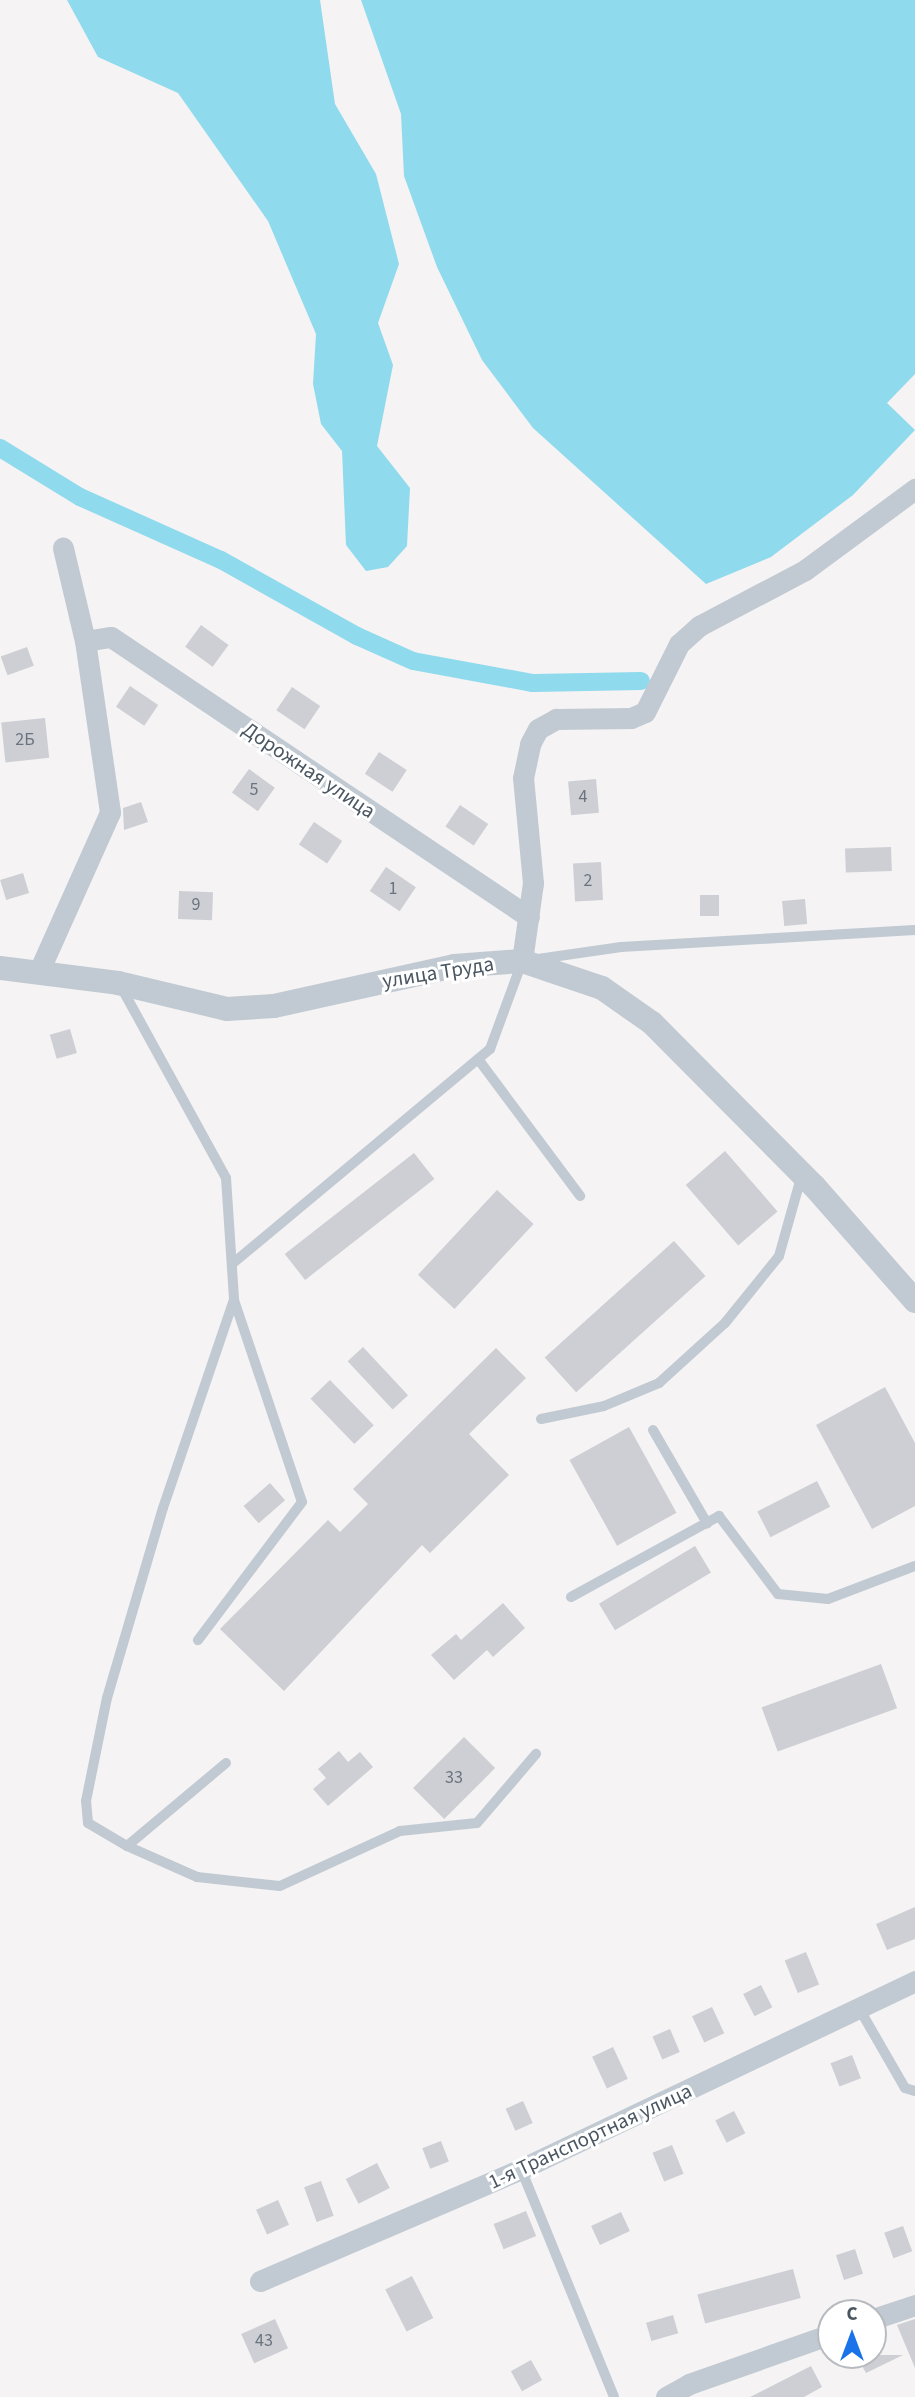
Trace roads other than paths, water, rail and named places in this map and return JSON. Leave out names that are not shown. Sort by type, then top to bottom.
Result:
[{"type":"street","points":[[522,961],[533,883],[523,778],[530,744],[538,729],[556,719],[631,718],[646,712],[679,644],[699,626],[805,570],[915,489]]},
{"type":"street","points":[[39,971],[110,812],[85,640],[63,548]]},
{"type":"street","name":"Дорожная улица","points":[[85,640],[110,636],[529,917]]},
{"type":"street","name":"улица Труда","points":[[0,968],[118,983],[227,1009],[274,1006],[453,965],[522,961],[602,988],[652,1023],[802,1174],[915,1301]]},
{"type":"street","name":"1-я Транспортная улица","points":[[260,2281],[521,2169],[860,2010],[915,1981]]},
{"type":"street","points":[[887,2314],[915,2305]]},
{"type":"street","points":[[666,2397],[689,2384],[817,2339]]},
{"type":"lane","points":[[232,1264],[490,1049],[522,961],[621,947],[915,930]]},
{"type":"lane","points":[[118,983],[226,1178],[234,1300],[302,1502],[198,1640]]},
{"type":"lane","points":[[478,1059],[580,1196]]},
{"type":"lane","points":[[541,1419],[604,1406],[659,1383],[716,1331],[779,1256],[802,1174]]},
{"type":"lane","points":[[234,1300],[163,1508],[107,1698],[86,1801],[88,1823],[127,1846],[197,1877],[280,1886],[400,1831],[477,1823],[536,1754]]},
{"type":"lane","points":[[653,1430],[707,1523]]},
{"type":"lane","points":[[571,1597],[719,1516],[778,1594],[828,1600],[915,1566]]},
{"type":"lane","points":[[127,1846],[226,1763]]},
{"type":"lane","points":[[860,2010],[905,2088],[915,2091]]},
{"type":"lane","points":[[521,2169],[614,2397]]},
{"type":"water","points":[[67,0],[320,0],[335,104],[376,174],[399,264],[378,323],[393,365],[377,446],[410,488],[407,546],[388,567],[366,571],[346,545],[342,451],[321,424],[313,384],[316,334],[268,221],[178,93],[98,57]]},
{"type":"water","points":[[361,0],[915,0],[915,430],[853,495],[771,557],[706,584],[533,428],[482,360],[437,267],[404,176],[401,114]]},
{"type":"waterway","points":[[0,448],[80,497],[221,560],[357,636],[413,661],[533,683],[641,681]]}]
